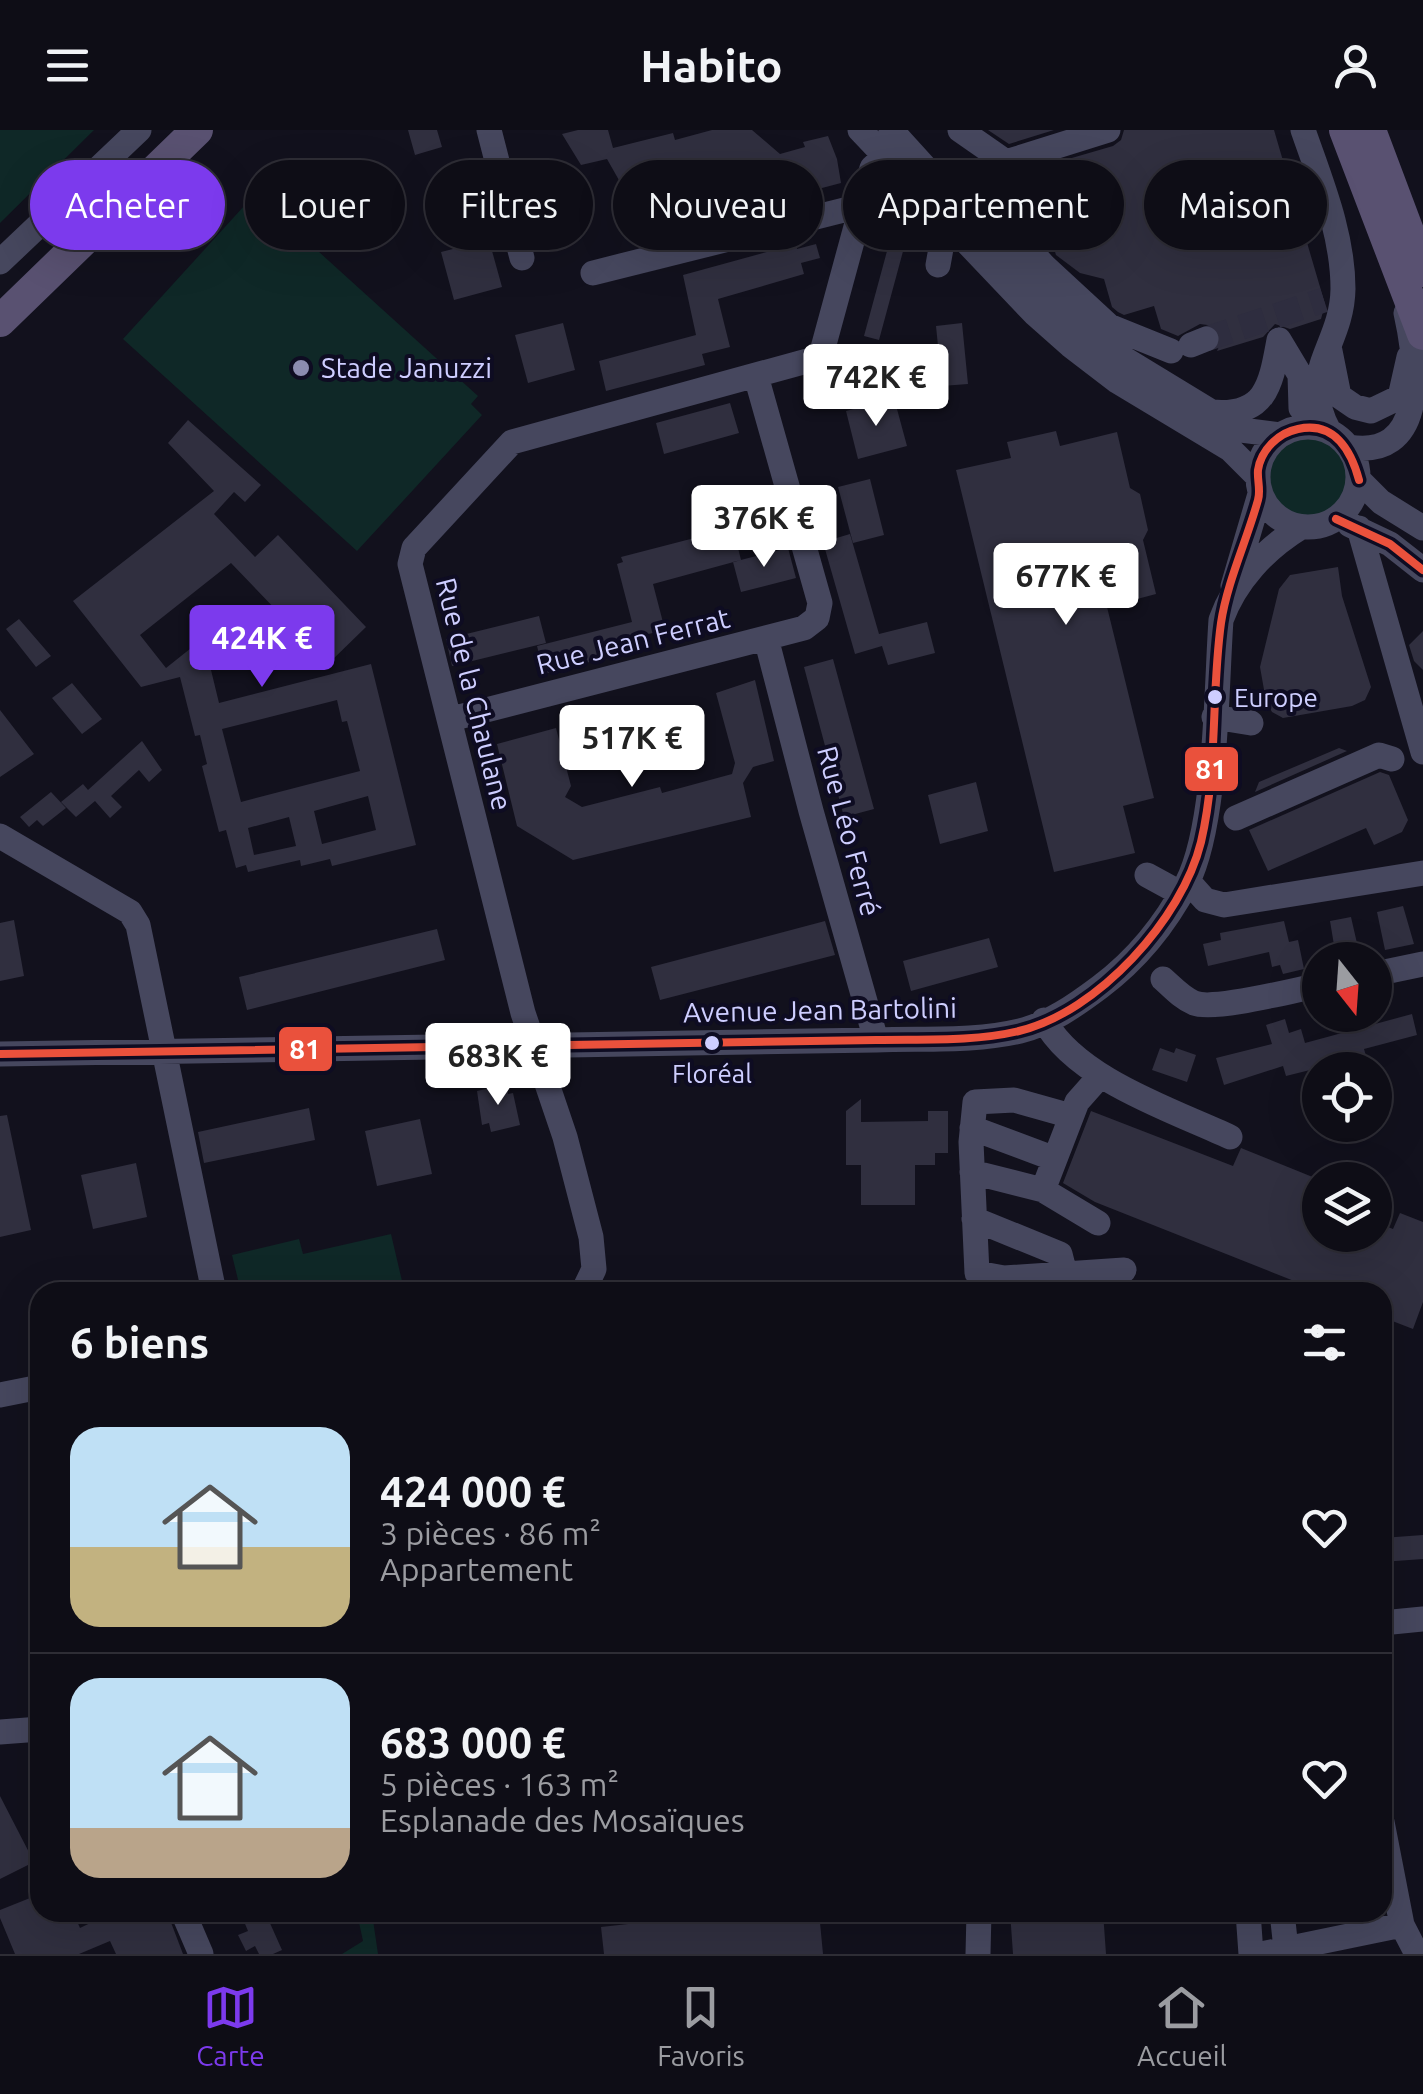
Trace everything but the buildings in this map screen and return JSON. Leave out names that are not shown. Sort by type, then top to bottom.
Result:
[{"type":"main road","points":[[0,298],[175,130]]},
{"type":"main road","points":[[0,321],[197,130]]},
{"type":"main road","points":[[1344,130],[1409,268]]},
{"type":"main road","points":[[1360,130],[1423,303]]},
{"type":"main road","points":[[1370,130],[1409,268],[1417,335]]},
{"type":"street","points":[[0,262],[139,130]]},
{"type":"street","points":[[489,130],[522,258]]},
{"type":"street","points":[[860,130],[892,142],[1085,335],[1241,430],[1287,432],[1318,428],[1339,439],[1387,448],[1412,433],[1419,420],[1417,335]]},
{"type":"street","points":[[960,130],[1006,162],[1108,130]]},
{"type":"street","points":[[1303,130],[1339,237],[1330,348],[1333,378],[1340,396],[1354,407],[1372,411],[1400,397],[1417,335]]},
{"type":"street","points":[[593,273],[843,210]]},
{"type":"street","name":"Rue de la Chaulane","points":[[588,1282],[594,1269],[591,1237],[565,1137],[532,1046],[410,564],[414,548],[512,442],[818,358],[849,250]]},
{"type":"street","points":[[938,265],[941,250]]},
{"type":"street","points":[[974,250],[1070,345],[1117,381],[1230,449],[1259,485],[1276,516],[1300,527],[1347,524],[1390,544],[1423,570]]},
{"type":"street","points":[[1030,250],[1108,326],[1189,345]]},
{"type":"street","points":[[1210,412],[1244,411],[1258,401],[1272,376],[1281,342]]},
{"type":"street","points":[[1281,342],[1310,351],[1330,348]]},
{"type":"street","points":[[1230,596],[1264,453],[1287,432],[1302,404],[1300,375],[1281,342]]},
{"type":"street","points":[[1330,348],[1317,376],[1320,414],[1358,468],[1359,480],[1347,524],[1423,752]]},
{"type":"street","name":"Rue Jean Ferrat","points":[[450,720],[804,628],[816,618],[820,603],[756,376]]},
{"type":"street","points":[[1359,480],[1381,502],[1423,528]]},
{"type":"street","name":"Avenue Jean Bartolini","points":[[0,1054],[876,1040],[982,1036],[1023,1030],[1073,1007],[1124,967],[1159,928],[1184,887],[1201,841],[1221,620],[1230,596],[1272,546],[1300,527]]},
{"type":"street","name":"Rue Léo Ferré","points":[[766,638],[810,811],[876,1040]]},
{"type":"street","points":[[1214,717],[1252,722]]},
{"type":"street","points":[[1236,818],[1379,755],[1392,759]]},
{"type":"street","points":[[0,836],[130,912],[138,925],[212,1282]]},
{"type":"street","points":[[1147,874],[1224,905],[1423,874]]},
{"type":"street","points":[[1392,970],[1423,964]]},
{"type":"street","points":[[1162,979],[1198,1005],[1302,988]]},
{"type":"street","points":[[1044,1020],[1051,1033],[1100,1076],[1230,1137]]},
{"type":"street","points":[[1042,1190],[1076,1102],[1100,1076]]},
{"type":"street","points":[[1071,1116],[1014,1100],[976,1102],[972,1172],[977,1272],[1004,1278],[1124,1270]]},
{"type":"street","points":[[972,1128],[1054,1159]]},
{"type":"street","points":[[972,1172],[1042,1190],[1098,1223]]},
{"type":"street","points":[[974,1219],[1060,1254],[1065,1274]]},
{"type":"street","points":[[0,1395],[30,1389]]},
{"type":"street","points":[[1392,1622],[1423,1619]]},
{"type":"street","points":[[0,1732],[30,1734]]},
{"type":"street","points":[[1392,1874],[1402,1926],[1417,1954]]},
{"type":"street","points":[[188,1922],[201,1954]]},
{"type":"street","points":[[978,1954],[979,1922]]},
{"type":"street","points":[[1249,1922],[1251,1954]]},
{"type":"street","points":[[1274,1952],[1280,1922]]},
{"type":"street","points":[[1274,1952],[1348,1924],[1402,1926]]},
{"type":"green space","points":[[0,130],[94,130],[64,160],[30,160],[30,193],[0,223]]},
{"type":"green space","name":"Stade Januzzi","points":[[245,205],[245,250],[317,250],[478,396],[471,404],[482,415],[357,551],[123,339],[204,250],[225,250],[225,227]]},
{"type":"green space","points":[[1309,427],[1328,431],[1344,442],[1355,458],[1359,477],[1355,496],[1344,512],[1328,523],[1309,527],[1290,523],[1274,512],[1263,496],[1259,477],[1263,458],[1274,442],[1290,431]]},
{"type":"green space","points":[[391,1234],[402,1281],[239,1282],[232,1255],[299,1239],[303,1254]]},
{"type":"green space","points":[[359,1922],[373,1922],[378,1954],[342,1954],[363,1941]]},
{"type":"tunnel","points":[[1206,339],[1324,300]]},
{"type":"transit line","name":"81","points":[[0,1054],[948,1039],[1002,1035],[1049,1021],[1106,983],[1132,958],[1156,931],[1191,871],[1201,842],[1210,788],[1221,623],[1258,500],[1258,470],[1267,449],[1291,431],[1322,429],[1346,449],[1359,480]]},
{"type":"transit line","name":"81","points":[[1336,519],[1390,544],[1423,570]]},
{"type":"place","name":"Stade Januzzi","points":[[301,368]]},
{"type":"place","name":"Europe","points":[[1215,697]]},
{"type":"place","name":"Floréal","points":[[712,1043]]}]
